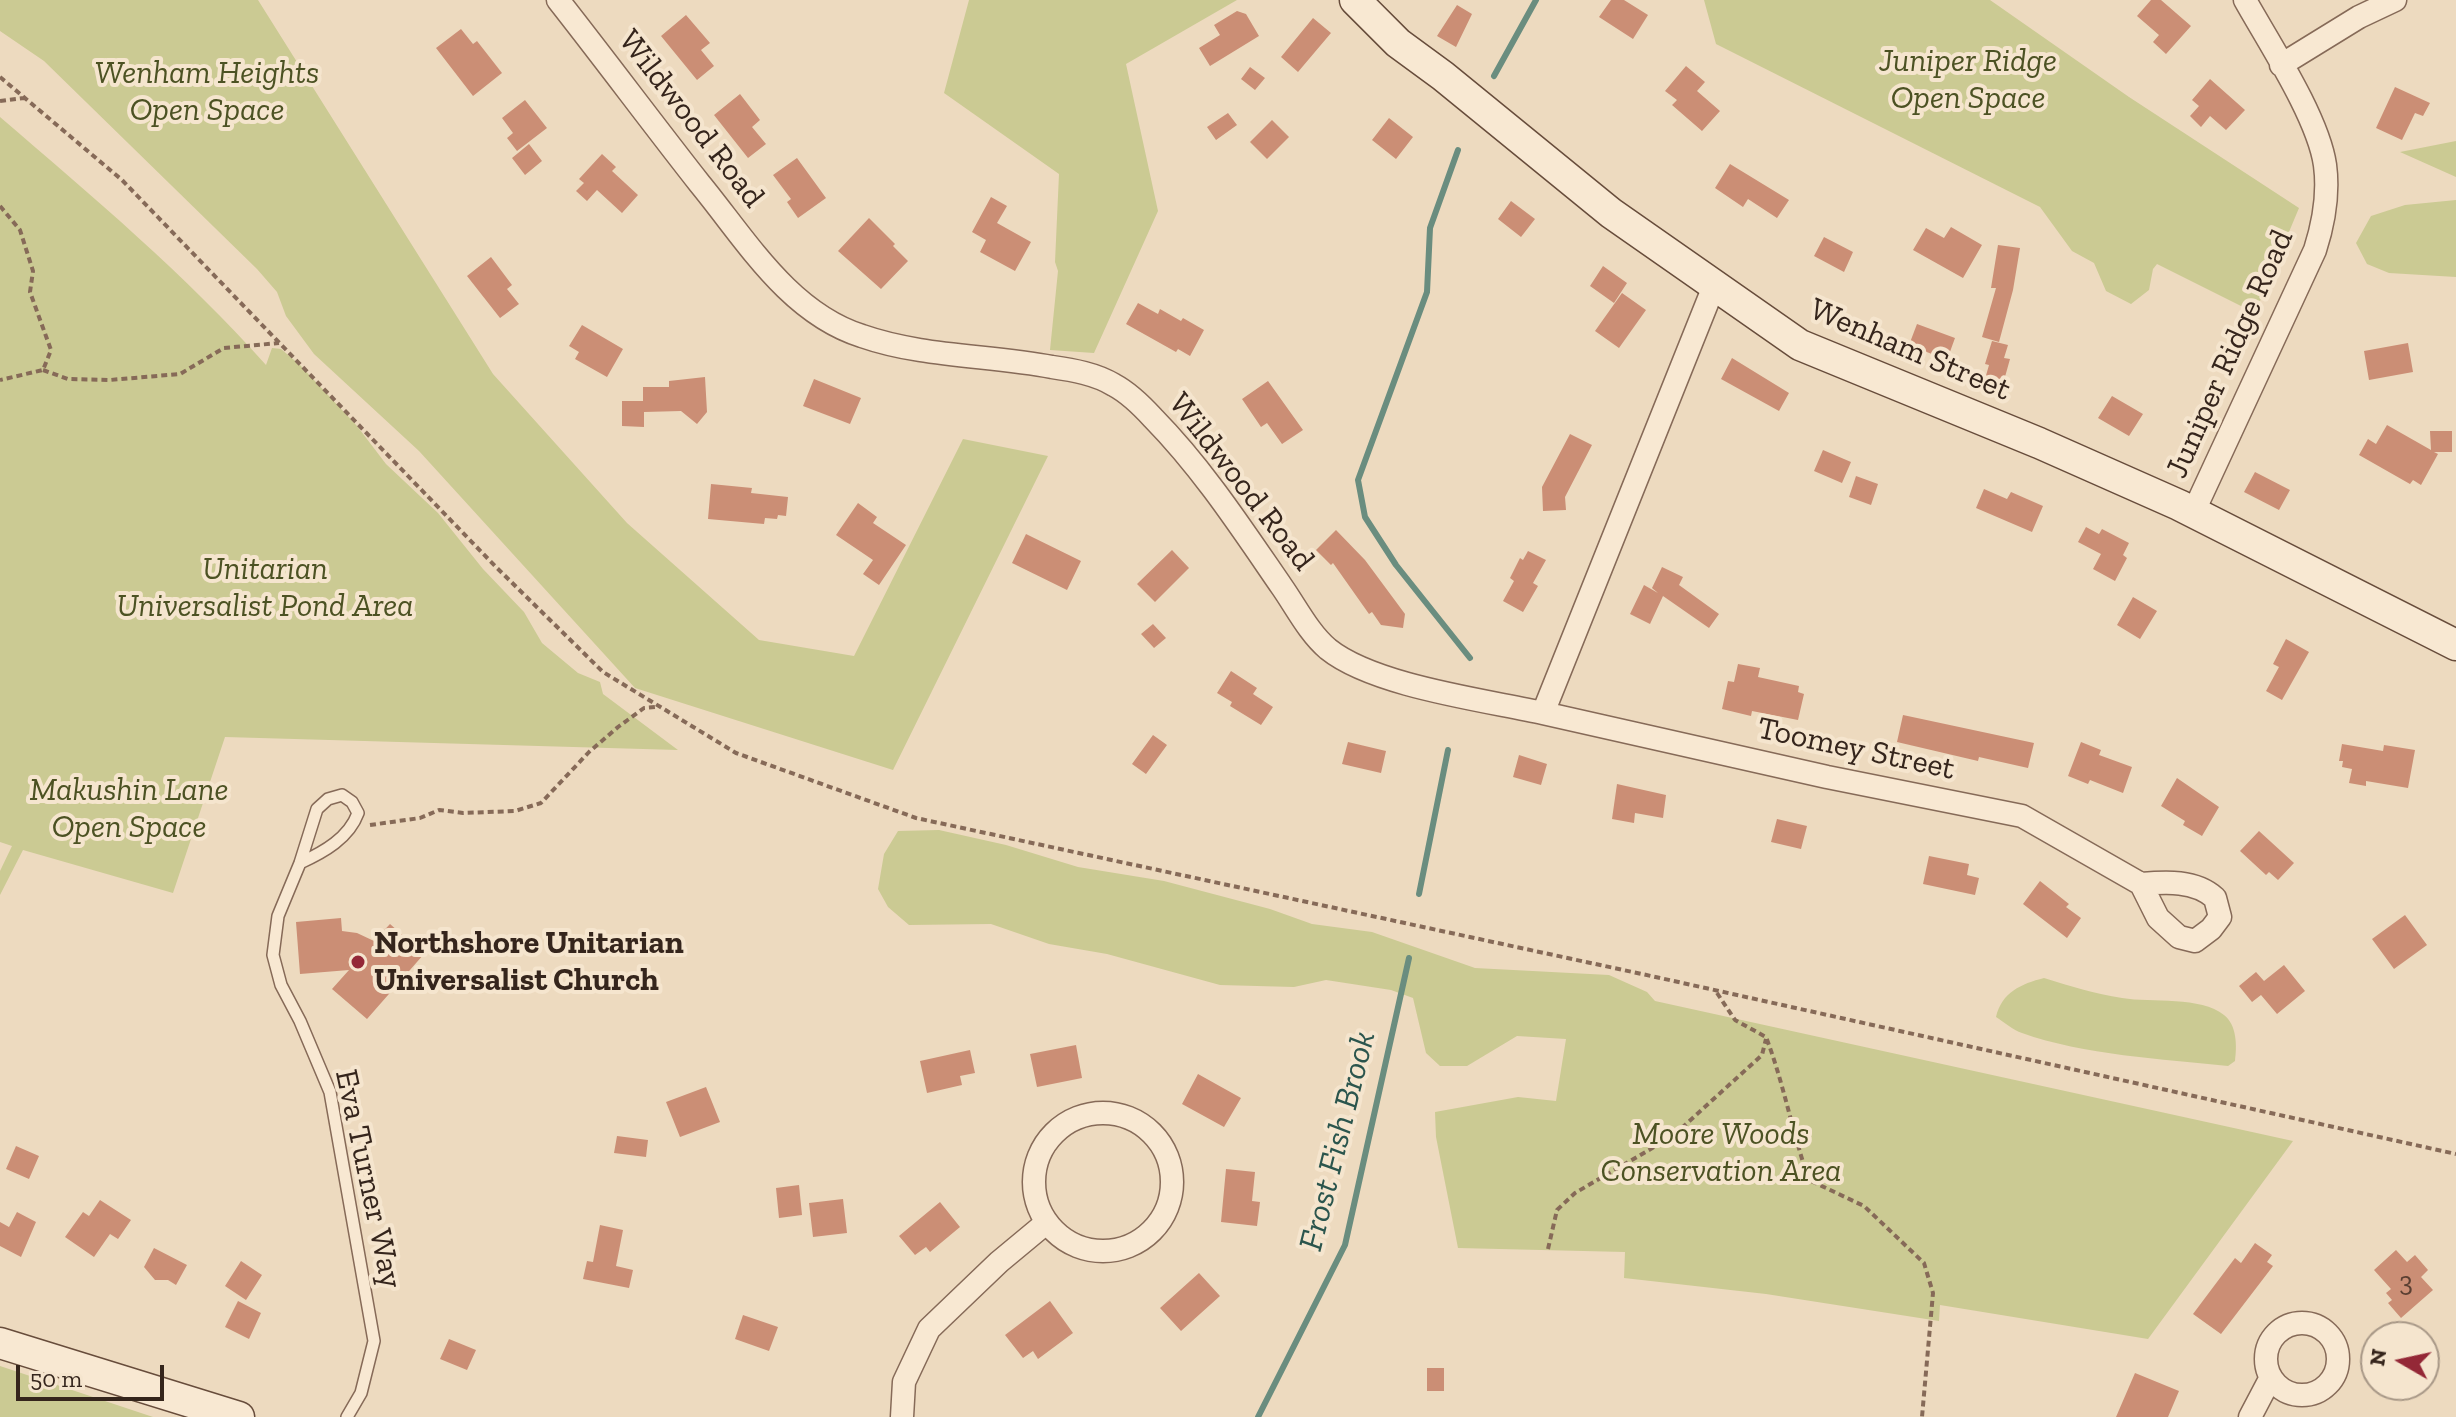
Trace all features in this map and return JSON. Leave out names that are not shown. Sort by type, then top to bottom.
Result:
[{"type":"main road","name":"Wenham Street","points":[[1355,0],[1398,43],[1611,213],[1800,345],[2039,443],[2193,513],[2456,645]]},
{"type":"main road","points":[[0,1343],[239,1417]]},
{"type":"street","name":"Wildwood Road","points":[[558,0],[761,260],[792,294],[824,320],[859,336],[891,345],[1019,360],[1065,369],[1114,385],[1139,403],[1171,436],[1216,493],[1328,649],[1360,668],[1398,682],[1543,713]]},
{"type":"street","name":"Juniper Ridge Road","points":[[2193,513],[2300,284],[2324,223],[2327,196],[2325,163],[2299,97],[2245,0]]},
{"type":"street","points":[[2281,65],[2359,17],[2395,0]]},
{"type":"street","points":[[1543,713],[1714,286]]},
{"type":"street","name":"Toomey Street","points":[[1543,713],[1827,777],[2022,816],[2141,884]]},
{"type":"street","points":[[1092,1113],[1116,1113],[1138,1121],[1157,1137],[1168,1157],[1172,1177],[1171,1197],[1164,1216],[1152,1232],[1136,1243],[1117,1250],[1097,1252],[1069,1243],[1046,1223],[1036,1202],[1033,1178],[1038,1155],[1051,1135],[1070,1120],[1092,1113]]},
{"type":"street","points":[[902,1417],[904,1382],[929,1329],[999,1262],[1046,1223]]},
{"type":"street","points":[[2250,1417],[2270,1379]]},
{"type":"lane","name":"Eva Turner Way","points":[[347,1417],[361,1393],[374,1341],[330,1092],[281,985],[273,955],[278,916],[300,863],[317,809],[328,799],[342,795],[352,802],[358,813],[353,827]]},
{"type":"lane","points":[[300,863],[318,855],[353,827]]},
{"type":"path","points":[[0,77],[122,180],[495,566],[603,672],[736,753],[916,818],[2456,1154]]},
{"type":"path","points":[[0,101],[24,98]]},
{"type":"path","points":[[0,206],[20,230],[33,271],[30,292],[51,350],[43,370]]},
{"type":"path","points":[[0,380],[43,370],[68,379],[110,380],[180,374],[224,348],[279,343]]},
{"type":"path","points":[[353,827],[420,818],[439,810],[463,813],[515,811],[541,803],[589,752],[618,727],[644,708],[659,707]]},
{"type":"path","points":[[1716,991],[1735,1020],[1766,1037],[1782,1078],[1795,1139],[1809,1180],[1864,1206],[1924,1263],[1933,1293],[1922,1417]]},
{"type":"path","points":[[1548,1249],[1557,1210],[1575,1193],[1673,1136],[1762,1055],[1766,1037]]},
{"type":"green space","name":"Wenham Heights Open Space","points":[[0,0],[258,0],[493,374],[627,523],[759,640],[854,656],[963,439],[1048,456],[893,770],[635,688],[419,451],[314,354],[286,316],[277,292],[257,269],[44,61],[0,31]]},
{"type":"green space","points":[[969,0],[1237,0],[1126,64],[1158,211],[1094,353],[1050,350],[1058,271],[1055,262],[1059,174],[944,93]]},
{"type":"green space","name":"Juniper Ridge Open Space","points":[[1704,0],[1990,0],[2129,97],[2299,208],[2255,313],[2157,264],[2149,290],[2131,304],[2106,291],[2094,263],[2072,251],[2040,207],[1716,44]]},
{"type":"green space","points":[[0,117],[171,268],[266,365],[272,348],[281,349],[300,365],[357,426],[386,464],[438,513],[483,569],[524,612],[542,643],[578,673],[600,682],[603,694],[678,750],[225,737],[173,893],[23,850],[0,895],[0,871],[12,846],[0,842]]},
{"type":"green space","points":[[2456,141],[2456,177],[2400,152]]},
{"type":"green space","points":[[2456,200],[2456,277],[2389,273],[2367,264],[2356,243],[2371,216],[2405,205]]},
{"type":"green space","name":"Moore Woods Conservation Area","points":[[939,830],[1006,845],[1078,867],[1164,881],[1270,909],[1312,924],[1372,932],[1475,968],[1609,975],[1647,992],[1655,1001],[2293,1141],[2148,1339],[1940,1305],[1939,1321],[1766,1294],[1624,1278],[1625,1252],[1458,1248],[1436,1137],[1435,1112],[1518,1097],[1556,1101],[1566,1039],[1517,1036],[1467,1066],[1440,1066],[1426,1053],[1413,998],[1391,990],[1326,980],[1294,987],[1220,985],[1107,954],[1049,944],[991,924],[909,925],[888,907],[878,889],[884,854],[898,831]]},
{"type":"green space","points":[[2044,978],[2112,996],[2190,1003],[2214,1009],[2228,1019],[2234,1030],[2235,1061],[2228,1066],[2097,1051],[2022,1033],[1996,1017],[2003,1001],[2014,990]]},
{"type":"green space","points":[[0,1366],[153,1417],[0,1417]]},
{"type":"building","points":[[1611,0],[1624,0],[1648,15],[1633,39],[1599,17]]},
{"type":"building","points":[[2151,0],[2161,0],[2191,26],[2166,54],[2153,42],[2159,35],[2137,16]]},
{"type":"building","points":[[1457,5],[1472,14],[1456,47],[1437,36]]},
{"type":"building","points":[[1237,11],[1246,14],[1259,36],[1210,66],[1199,48],[1220,35],[1214,25]]},
{"type":"building","points":[[686,15],[710,43],[701,50],[714,66],[697,80],[661,36]]},
{"type":"building","points":[[1313,18],[1331,33],[1298,72],[1281,57]]},
{"type":"building","points":[[461,29],[473,44],[477,41],[502,73],[473,96],[436,48]]},
{"type":"building","points":[[1686,66],[1705,82],[1697,91],[1720,111],[1702,131],[1672,105],[1677,100],[1665,91]]},
{"type":"building","points":[[1250,67],[1265,78],[1255,90],[1241,79]]},
{"type":"building","points":[[2210,79],[2245,110],[2226,130],[2210,116],[2201,127],[2190,116],[2199,106],[2192,100]]},
{"type":"building","points":[[2395,87],[2430,103],[2423,116],[2415,113],[2402,140],[2376,128]]},
{"type":"building","points":[[740,94],[760,120],[752,127],[766,144],[748,158],[714,115]]},
{"type":"building","points":[[525,100],[547,128],[517,151],[507,138],[513,133],[502,118]]},
{"type":"building","points":[[1228,113],[1237,125],[1216,140],[1207,127]]},
{"type":"building","points":[[1389,118],[1413,137],[1396,159],[1372,140]]},
{"type":"building","points":[[1272,120],[1289,137],[1267,159],[1250,142]]},
{"type":"building","points":[[529,144],[542,161],[525,175],[512,158]]},
{"type":"building","points":[[602,154],[616,167],[612,171],[638,195],[622,213],[597,190],[587,201],[576,191],[584,183],[579,179]]},
{"type":"building","points":[[797,158],[826,198],[798,218],[787,202],[791,199],[773,175]]},
{"type":"building","points":[[1730,164],[1789,200],[1777,218],[1748,199],[1743,207],[1715,188]]},
{"type":"building","points":[[991,197],[1007,206],[997,223],[1031,242],[1015,271],[980,252],[986,240],[972,232]]},
{"type":"building","points":[[1511,201],[1535,219],[1521,237],[1498,219]]},
{"type":"building","points":[[869,218],[908,261],[881,289],[838,251]]},
{"type":"building","points":[[1951,227],[1982,245],[1963,278],[1913,250],[1926,228],[1944,238]]},
{"type":"building","points":[[1824,237],[1853,252],[1844,272],[1814,256]]},
{"type":"building","points":[[1998,245],[2020,248],[1999,342],[1982,337],[1996,288],[1991,288]]},
{"type":"building","points":[[491,257],[512,285],[507,289],[519,304],[500,318],[467,276]]},
{"type":"building","points":[[1603,266],[1627,283],[1614,303],[1590,286]]},
{"type":"building","points":[[1622,293],[1646,310],[1619,348],[1595,331]]},
{"type":"building","points":[[1138,303],[1158,314],[1160,309],[1181,321],[1183,318],[1204,330],[1190,356],[1178,349],[1176,352],[1126,324]]},
{"type":"building","points":[[1917,324],[1955,338],[1947,360],[1909,345]]},
{"type":"building","points":[[582,325],[623,349],[607,377],[575,359],[579,352],[569,346]]},
{"type":"building","points":[[1992,341],[2008,345],[2004,358],[2010,359],[2003,384],[1985,379],[1989,365],[1985,364]]},
{"type":"building","points":[[2408,343],[2413,372],[2369,380],[2364,351]]},
{"type":"building","points":[[1732,358],[1789,393],[1779,411],[1721,379]]},
{"type":"building","points":[[705,377],[707,412],[697,424],[681,411],[644,412],[644,427],[622,426],[622,401],[643,401],[643,387],[669,387],[669,381]]},
{"type":"building","points":[[814,379],[861,398],[850,424],[803,406]]},
{"type":"building","points":[[1268,381],[1303,430],[1282,444],[1267,423],[1261,427],[1242,399]]},
{"type":"building","points":[[2112,396],[2143,414],[2129,436],[2098,418]]},
{"type":"building","points":[[2387,425],[2431,450],[2430,431],[2452,431],[2452,452],[2434,452],[2438,454],[2421,485],[2413,480],[2410,484],[2359,455],[2368,439],[2376,444]]},
{"type":"building","points":[[1570,434],[1592,445],[1565,497],[1566,510],[1543,511],[1542,487]]},
{"type":"building","points":[[1823,450],[1851,462],[1842,483],[1814,471]]},
{"type":"building","points":[[2255,472],[2290,490],[2279,510],[2244,492]]},
{"type":"building","points":[[1856,476],[1878,484],[1871,505],[1849,497]]},
{"type":"building","points":[[711,484],[752,488],[751,493],[788,497],[786,516],[765,518],[764,524],[708,519]]},
{"type":"building","points":[[1984,489],[2007,499],[2011,492],[2043,506],[2032,532],[1976,508]]},
{"type":"building","points":[[858,503],[877,517],[873,523],[906,545],[879,585],[863,574],[873,560],[836,535]]},
{"type":"building","points":[[2086,527],[2099,534],[2102,529],[2129,543],[2123,555],[2127,558],[2115,581],[2093,569],[2101,554],[2078,542]]},
{"type":"building","points":[[1336,530],[1365,560],[1405,614],[1403,628],[1381,625],[1372,612],[1369,614],[1333,563],[1331,565],[1316,550]]},
{"type":"building","points":[[1026,534],[1081,561],[1067,590],[1012,563]]},
{"type":"building","points":[[1172,550],[1189,568],[1155,602],[1137,584]]},
{"type":"building","points":[[1528,551],[1546,560],[1533,583],[1538,586],[1523,612],[1503,601],[1514,581],[1510,578],[1520,558],[1523,560]]},
{"type":"building","points":[[1662,567],[1683,577],[1679,585],[1719,614],[1709,628],[1663,596],[1650,624],[1630,614],[1644,585],[1658,593],[1652,588]]},
{"type":"building","points":[[2133,597],[2157,611],[2140,639],[2117,625]]},
{"type":"building","points":[[1153,624],[1166,638],[1154,648],[1141,634]]},
{"type":"building","points":[[2286,639],[2309,652],[2282,700],[2266,691],[2279,667],[2273,664]]},
{"type":"building","points":[[1738,664],[1760,668],[1758,677],[1799,686],[1798,692],[1804,694],[1798,720],[1752,711],[1751,716],[1722,709],[1728,681],[1734,682]]},
{"type":"building","points":[[1231,671],[1257,688],[1253,694],[1273,707],[1261,725],[1230,706],[1232,702],[1217,693]]},
{"type":"building","points":[[1903,715],[2034,743],[2028,768],[1979,757],[1978,761],[1897,742]]},
{"type":"building","points":[[1153,735],[1167,745],[1146,774],[1132,764]]},
{"type":"building","points":[[1348,742],[1386,751],[1381,773],[1342,764]]},
{"type":"building","points":[[2081,742],[2101,750],[2099,755],[2132,767],[2123,793],[2090,780],[2088,784],[2068,776]]},
{"type":"building","points":[[2342,744],[2383,751],[2384,745],[2415,750],[2408,788],[2366,781],[2366,786],[2349,783],[2352,769],[2342,767],[2343,761],[2339,761]]},
{"type":"building","points":[[1519,755],[1547,764],[1541,785],[1513,777]]},
{"type":"building","points":[[2177,778],[2219,807],[2202,836],[2161,806]]},
{"type":"building","points":[[1617,784],[1666,795],[1663,818],[1635,813],[1634,823],[1612,819]]},
{"type":"building","points":[[1777,819],[1807,826],[1801,849],[1771,842]]},
{"type":"building","points":[[2259,831],[2294,863],[2278,880],[2269,872],[2266,875],[2240,851]]},
{"type":"building","points":[[1929,856],[1969,864],[1967,875],[1979,878],[1975,895],[1923,884]]},
{"type":"building","points":[[2040,881],[2081,918],[2067,938],[2023,904]]},
{"type":"building","points":[[2405,915],[2427,945],[2394,969],[2372,939]]},
{"type":"building","name":"Northshore Unitarian Universalist Church","points":[[341,918],[342,931],[357,933],[374,941],[390,924],[424,954],[367,1019],[332,989],[349,970],[300,974],[296,922]]},
{"type":"building","points":[[2284,965],[2305,991],[2277,1014],[2261,995],[2252,1002],[2239,986],[2256,972],[2264,981]]},
{"type":"building","points":[[1076,1045],[1082,1078],[1037,1087],[1030,1054]]},
{"type":"building","points":[[970,1050],[975,1073],[960,1076],[962,1085],[927,1093],[920,1061]]},
{"type":"building","points":[[1198,1074],[1241,1098],[1224,1127],[1182,1104]]},
{"type":"building","points":[[706,1087],[720,1122],[680,1137],[666,1102]]},
{"type":"building","points":[[617,1136],[648,1140],[646,1157],[614,1153]]},
{"type":"building","points":[[16,1146],[39,1156],[29,1179],[6,1169]]},
{"type":"building","points":[[1226,1169],[1255,1172],[1252,1201],[1260,1202],[1257,1226],[1221,1222]]},
{"type":"building","points":[[799,1185],[802,1215],[779,1218],[776,1188]]},
{"type":"building","points":[[843,1199],[847,1233],[813,1237],[809,1203]]},
{"type":"building","points":[[100,1200],[131,1220],[118,1239],[110,1234],[94,1257],[65,1237],[83,1212],[89,1216]]},
{"type":"building","points":[[940,1202],[960,1227],[930,1252],[926,1247],[915,1255],[899,1236]]},
{"type":"building","points":[[17,1212],[36,1222],[21,1257],[0,1246],[0,1222],[9,1227]]},
{"type":"building","points":[[600,1225],[623,1230],[616,1266],[633,1270],[629,1288],[583,1279],[587,1261],[593,1262]]},
{"type":"building","points":[[2255,1243],[2272,1255],[2267,1262],[2273,1266],[2221,1334],[2193,1314],[2235,1258],[2241,1263]]},
{"type":"building","points":[[154,1248],[187,1265],[176,1285],[168,1280],[155,1280],[144,1267]]},
{"type":"building","points":[[2396,1250],[2407,1262],[2415,1255],[2428,1270],[2421,1277],[2433,1290],[2401,1318],[2388,1303],[2392,1300],[2386,1293],[2391,1289],[2374,1270]]},
{"type":"building","points":[[241,1261],[262,1275],[246,1300],[225,1286]]},
{"type":"building","points":[[1199,1273],[1220,1296],[1181,1331],[1160,1308]]},
{"type":"building","points":[[238,1301],[261,1313],[249,1339],[225,1327]]},
{"type":"building","points":[[1050,1301],[1073,1333],[1038,1359],[1033,1351],[1023,1358],[1005,1335]]},
{"type":"building","points":[[743,1315],[778,1327],[769,1351],[735,1339]]},
{"type":"building","points":[[449,1339],[476,1350],[467,1370],[440,1359]]},
{"type":"building","points":[[1427,1368],[1444,1368],[1444,1391],[1427,1391]]},
{"type":"building","points":[[2135,1373],[2179,1391],[2168,1417],[2116,1417]]},
{"type":"waterway","name":"Frost Fish Brook","points":[[1494,76],[1536,0]]},
{"type":"waterway","name":"Frost Fish Brook","points":[[1458,150],[1430,228],[1427,292],[1358,480],[1365,517],[1396,565],[1470,658]]},
{"type":"waterway","name":"Frost Fish Brook","points":[[1419,894],[1448,750]]},
{"type":"waterway","name":"Frost Fish Brook","points":[[1258,1417],[1345,1245],[1409,958]]},
{"type":"place","name":"Northshore Unitarian Universalist Church","points":[[358,962]]},
{"type":"park label","name":"Unitarian Universalist Pond Area","points":[[265,588]]},
{"type":"park label","name":"Makushin Lane Open Space","points":[[129,810]]}]
